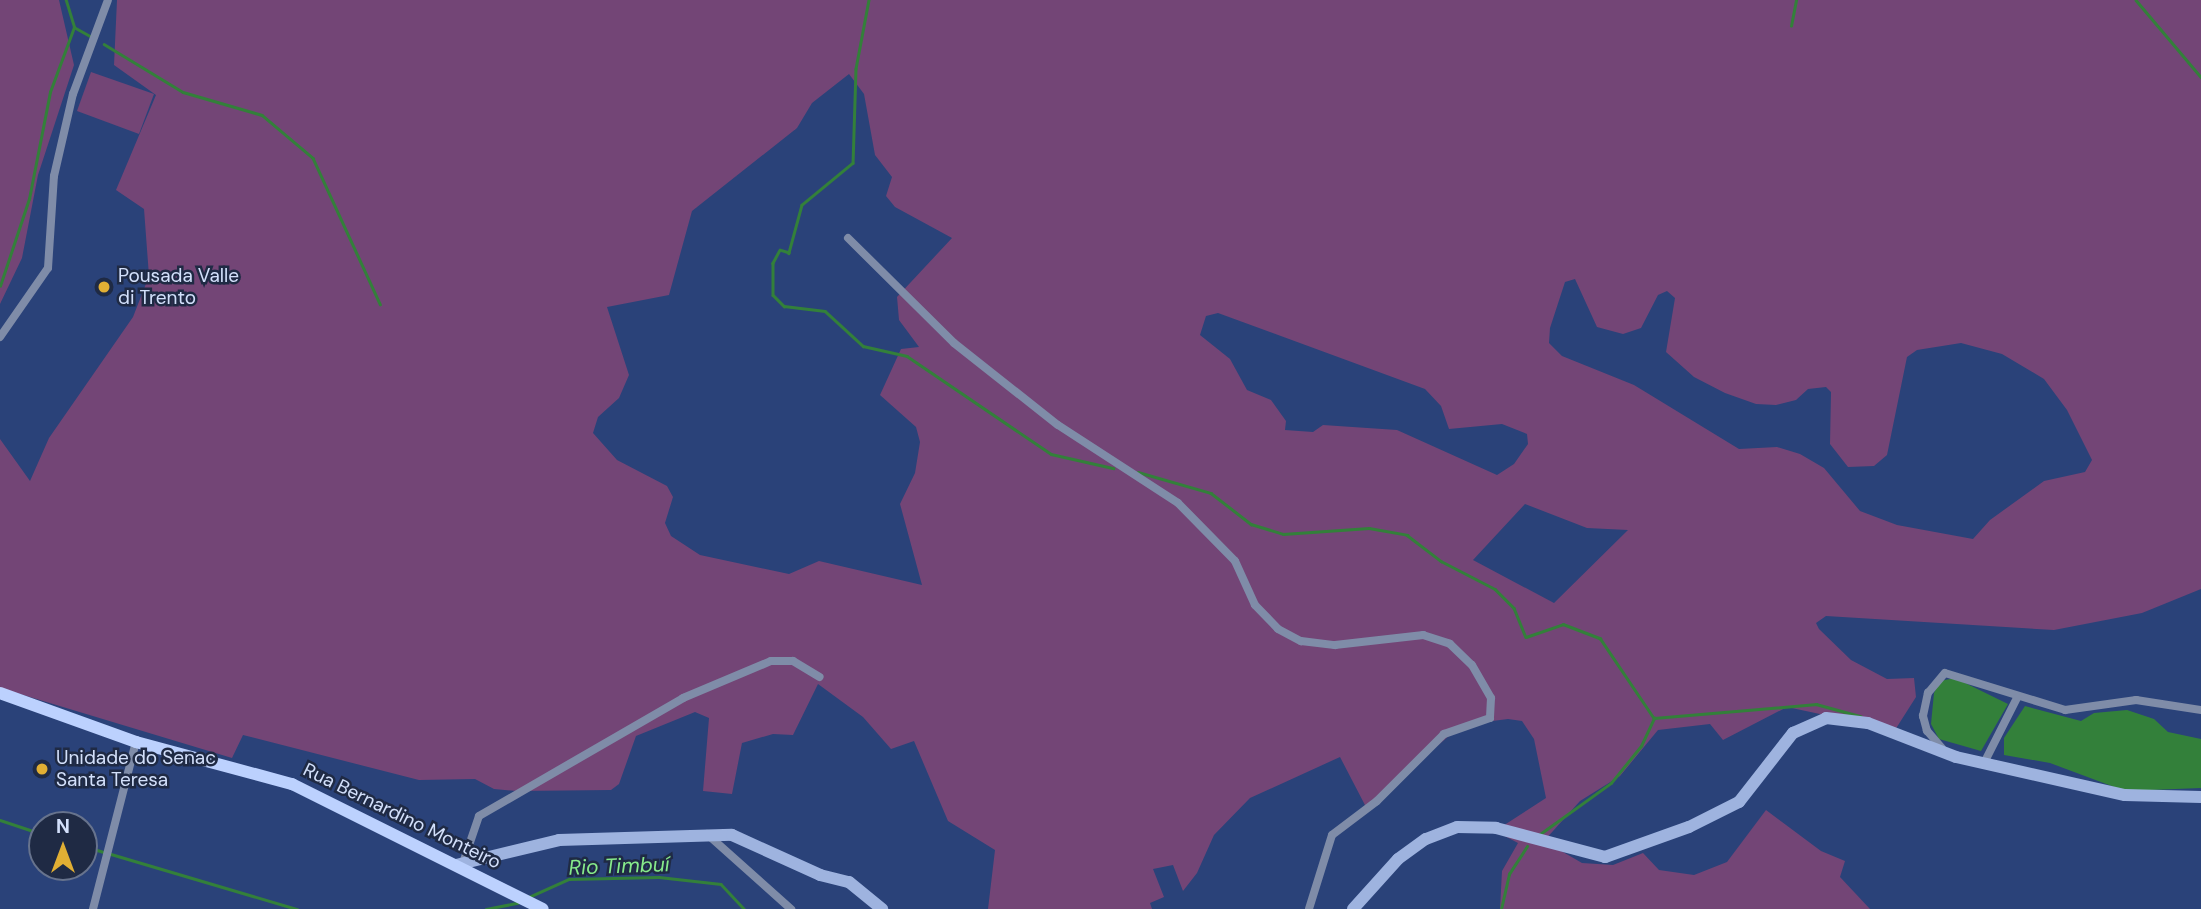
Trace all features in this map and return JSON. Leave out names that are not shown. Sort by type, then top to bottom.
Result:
[{"type":"main road","name":"Rua Bernardino Monteiro","points":[[0,693],[136,742],[292,784],[460,862],[543,909]]},
{"type":"street","points":[[0,337],[48,268],[54,176],[73,94],[108,0]]},
{"type":"street","points":[[848,238],[954,344],[1058,425],[1185,510],[1235,561],[1255,605],[1278,629],[1301,641],[1335,645],[1423,635],[1450,644],[1472,666],[1491,698],[1490,718],[1444,734],[1377,801],[1332,835],[1309,909]]},
{"type":"street","points":[[460,862],[479,816],[684,698],[771,661],[793,661],[820,677]]},
{"type":"street","points":[[1956,757],[1934,743],[1924,725],[1924,706],[1935,680],[1953,673],[2017,698],[2071,711],[2136,700],[2201,710]]},
{"type":"street","points":[[1984,763],[2017,698]]},
{"type":"street","points":[[1353,909],[1398,859],[1426,839],[1457,827],[1496,828],[1605,857],[1730,808],[1793,733],[1813,721],[1868,723],[1956,757],[2125,795],[2201,797]]},
{"type":"street","points":[[93,909],[136,742]]},
{"type":"street","points":[[460,862],[559,840],[707,834],[758,842],[813,872],[849,882],[883,909]]},
{"type":"street","points":[[707,834],[791,909]]},
{"type":"shaded area","points":[[0,0],[59,0],[74,65],[38,175],[22,258],[0,304]]},
{"type":"shaded area","points":[[117,0],[2201,0],[2201,589],[2142,613],[2054,630],[1826,616],[1816,623],[1819,629],[1851,660],[1887,679],[1914,678],[1916,697],[1895,730],[1787,707],[1723,740],[1710,724],[1658,730],[1620,776],[1580,801],[1544,841],[1582,863],[1613,865],[1643,853],[1659,870],[1694,875],[1727,862],[1766,810],[1821,851],[1845,861],[1840,877],[1870,909],[1500,909],[1502,871],[1518,843],[1495,831],[1546,798],[1534,739],[1522,721],[1508,719],[1477,723],[1450,735],[1366,807],[1340,757],[1250,798],[1214,835],[1197,873],[1183,891],[1173,865],[1153,869],[1164,897],[1150,903],[1152,909],[988,909],[995,850],[948,821],[914,741],[891,749],[863,717],[818,684],[793,735],[773,734],[742,743],[732,794],[703,791],[709,718],[695,712],[636,736],[619,784],[611,790],[517,791],[494,789],[475,779],[419,780],[243,735],[232,758],[0,688],[0,439],[30,481],[49,438],[133,317],[149,276],[144,209],[116,190],[156,95],[114,65]],"holes":[[[849,74],[864,94],[875,155],[892,177],[886,196],[895,207],[952,238],[897,297],[899,320],[919,347],[901,349],[880,395],[916,427],[920,442],[915,473],[900,504],[922,585],[819,561],[789,574],[700,555],[671,536],[665,523],[673,497],[667,486],[617,460],[593,433],[598,417],[619,398],[629,375],[607,307],[669,295],[692,211],[797,128],[812,103]],[[1575,279],[1597,327],[1623,334],[1641,328],[1658,295],[1667,291],[1675,298],[1666,352],[1694,377],[1725,393],[1756,404],[1776,405],[1796,400],[1808,389],[1826,387],[1831,392],[1830,444],[1848,467],[1874,466],[1887,455],[1907,357],[1917,350],[1961,343],[2002,354],[2044,379],[2067,410],[2092,460],[2085,472],[2044,481],[1990,520],[1973,539],[1897,525],[1860,511],[1824,468],[1800,454],[1777,447],[1739,449],[1634,385],[1562,356],[1549,343],[1550,328],[1565,282]],[[1218,313],[1425,389],[1441,406],[1449,429],[1502,424],[1527,434],[1528,444],[1514,464],[1497,475],[1397,430],[1323,425],[1313,432],[1285,430],[1286,421],[1271,400],[1247,390],[1230,359],[1200,335],[1206,316]],[[1525,504],[1587,528],[1628,530],[1554,603],[1473,560]]]},
{"type":"shaded area","points":[[91,72],[154,94],[139,134],[77,111]]},
{"type":"shaded area","points":[[1955,678],[2008,704],[1981,751],[1939,739],[1931,724],[1934,693],[1940,681]]},
{"type":"shaded area","points":[[2025,706],[2081,721],[2094,713],[2127,710],[2154,719],[2168,732],[2201,739],[2201,788],[2125,791],[2050,763],[2004,755],[2004,738]]},
{"type":"waterway","points":[[0,286],[29,199],[50,92],[74,27],[66,0]]},
{"type":"waterway","points":[[869,0],[856,69],[853,163],[802,205],[789,253],[780,250],[773,263],[773,295],[784,306],[825,311],[863,346],[907,356],[1051,454],[1113,468]]},
{"type":"waterway","points":[[1791,26],[1796,0]]},
{"type":"waterway","points":[[2136,0],[2201,77]]},
{"type":"waterway","points":[[74,27],[90,36]]},
{"type":"waterway","points":[[104,44],[183,92],[262,115],[313,158],[380,304]]},
{"type":"waterway","points":[[1138,472],[1211,493],[1251,524],[1283,534],[1369,528],[1407,535],[1441,561],[1495,589],[1514,608],[1526,637],[1563,624],[1600,638],[1654,718]]},
{"type":"waterway","points":[[1654,718],[1816,704],[1860,716]]},
{"type":"waterway","points":[[1540,834],[1611,783],[1641,746],[1654,718]]},
{"type":"waterway","name":"Rio Timbuí","points":[[0,820],[28,829]]},
{"type":"waterway","points":[[1501,909],[1509,874],[1527,846]]},
{"type":"waterway","name":"Rio Timbuí","points":[[98,850],[104,852]]},
{"type":"waterway","name":"Rio Timbuí","points":[[111,854],[297,909]]},
{"type":"waterway","name":"Rio Timbuí","points":[[529,897],[569,879],[659,877],[721,884],[744,909]]},
{"type":"waterway","name":"Rio Timbuí","points":[[486,909],[517,903]]},
{"type":"place","name":"Pousada Valle di Trento","points":[[104,287]]},
{"type":"place","name":"Unidade do Senac Santa Teresa","points":[[42,769]]}]
